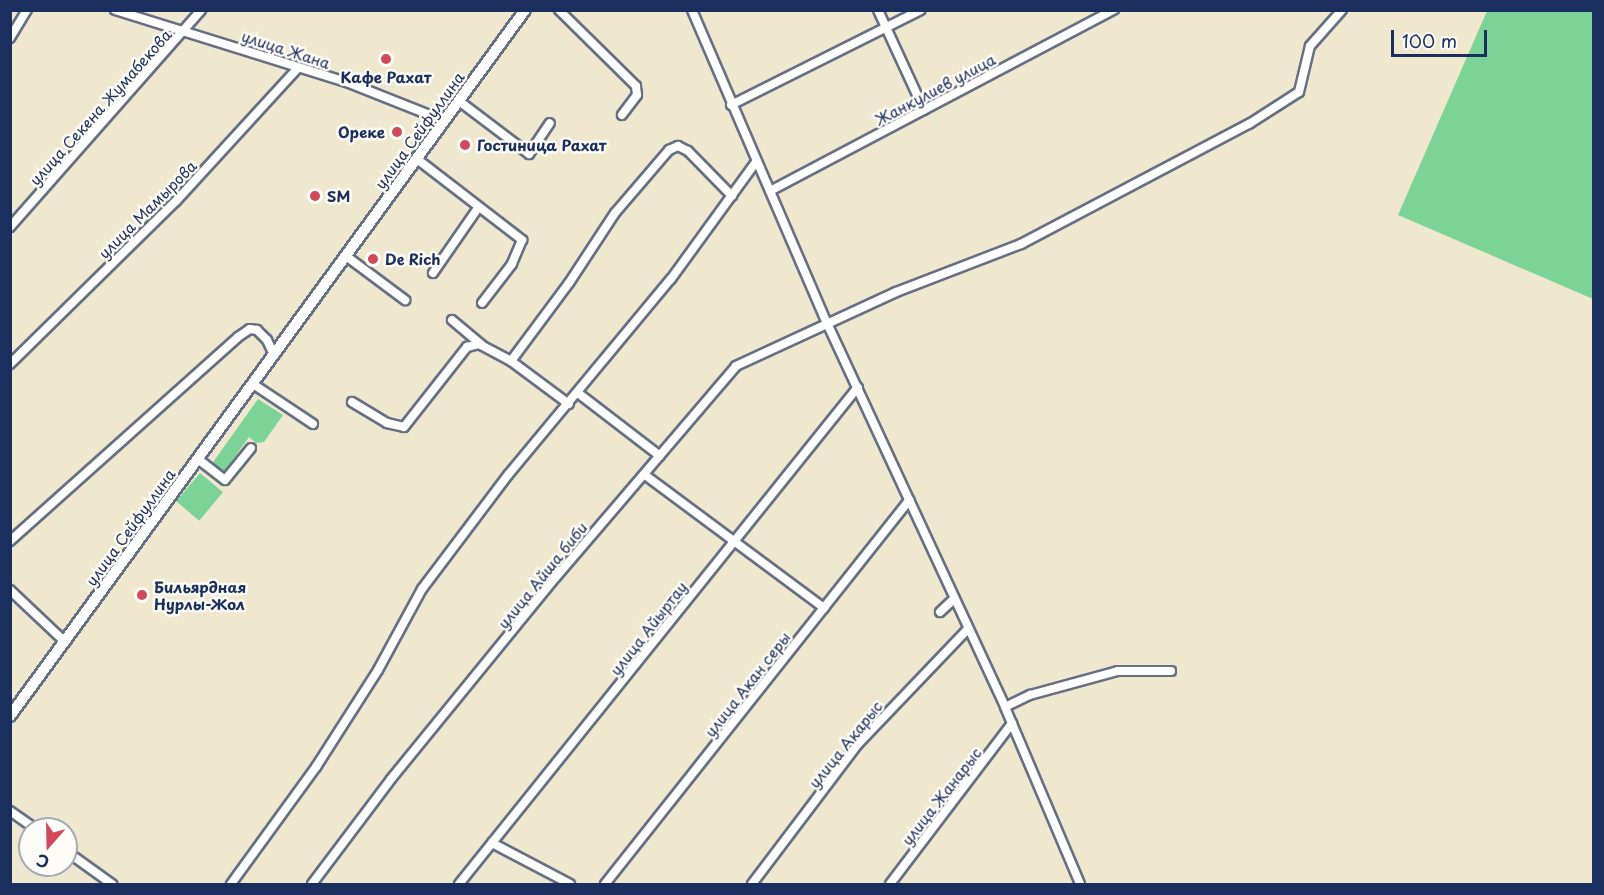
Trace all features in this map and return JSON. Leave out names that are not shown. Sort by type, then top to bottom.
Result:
[{"type":"main road","name":"улица Сейфуллина","points":[[10,716],[525,10]]},
{"type":"street","points":[[10,38],[27,10]]},
{"type":"street","name":"улица Жана","points":[[116,10],[298,68],[445,121]]},
{"type":"street","name":"улица Секена Жумабекова","points":[[10,227],[186,32],[201,10]]},
{"type":"street","points":[[559,10],[636,86],[637,96],[622,115]]},
{"type":"street","points":[[878,10],[924,110]]},
{"type":"street","points":[[731,105],[921,10]]},
{"type":"street","name":"улица Айша биби","points":[[312,885],[391,779],[615,506],[645,475],[736,366],[827,323],[1021,244],[1249,124],[1299,92],[1310,46],[1342,10]]},
{"type":"street","points":[[695,12],[731,105],[827,323],[1005,707],[1080,885]]},
{"type":"street","name":"Жанкулиев улица","points":[[770,191],[1108,12]]},
{"type":"street","name":"улица Мамырова","points":[[10,364],[176,201],[298,68]]},
{"type":"street","points":[[459,101],[529,154],[550,123]]},
{"type":"street","points":[[511,361],[535,332],[615,213],[669,150],[678,146],[688,151],[732,196]]},
{"type":"street","points":[[417,159],[522,240],[512,264],[482,303]]},
{"type":"street","points":[[231,885],[316,767],[378,670],[422,589],[508,475],[578,393],[756,162]]},
{"type":"street","points":[[433,273],[478,208]]},
{"type":"street","points":[[346,256],[405,300]]},
{"type":"street","points":[[453,320],[482,345],[511,361],[569,404]]},
{"type":"street","points":[[10,541],[238,337],[250,329],[257,330],[267,340],[274,355]]},
{"type":"street","points":[[352,402],[387,423],[404,427],[467,347],[482,345]]},
{"type":"street","points":[[253,384],[313,424]]},
{"type":"street","name":"улица Айыртау","points":[[459,885],[858,387]]},
{"type":"street","points":[[578,393],[660,456]]},
{"type":"street","points":[[198,459],[213,475],[225,480],[251,448]]},
{"type":"street","points":[[645,475],[824,608]]},
{"type":"street","name":"улица Акан серы","points":[[605,885],[909,500]]},
{"type":"street","points":[[10,590],[65,642]]},
{"type":"street","points":[[940,612],[954,599]]},
{"type":"street","name":"улица Акарыс","points":[[752,885],[858,744],[968,629]]},
{"type":"street","points":[[1005,707],[1030,695],[1118,671],[1172,671]]},
{"type":"street","name":"улица Жанарыс","points":[[890,885],[1012,723]]},
{"type":"street","points":[[492,843],[570,885]]},
{"type":"street","points":[[78,860],[112,885]]},
{"type":"green space","points":[[1487,11],[1593,11],[1593,299],[1398,215]]},
{"type":"green space","points":[[258,399],[283,415],[264,442],[256,443],[249,437],[221,476],[211,465]]},
{"type":"green space","points":[[200,473],[223,492],[199,521],[176,501]]},
{"type":"place","name":"Кафе Рахат","points":[[386,59]]},
{"type":"place","name":"Ореке","points":[[397,132]]},
{"type":"place","name":"Гостиница Рахат","points":[[465,145]]},
{"type":"place","name":"SM","points":[[315,196]]},
{"type":"place","name":"De Rich","points":[[373,259]]},
{"type":"place","name":"Бильярдная Нурлы-Жол","points":[[142,595]]}]
